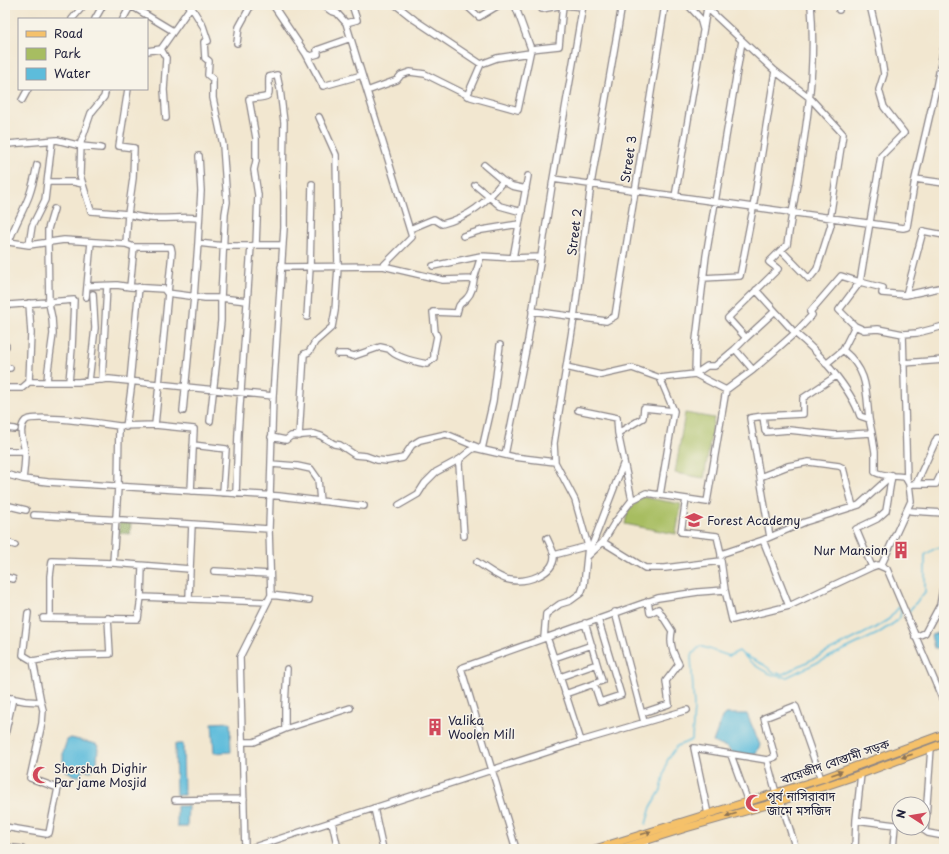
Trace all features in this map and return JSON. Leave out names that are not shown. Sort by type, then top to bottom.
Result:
[{"type":"main road","name":"বায়েজীদ বোস্তামী সড়ক","points":[[595,849],[821,779],[944,734]]},
{"type":"main road","name":"বায়েজীদ বোস্তামী সড়ক","points":[[618,849],[781,801],[861,774],[944,743]]},
{"type":"street","points":[[73,18],[84,5]]},
{"type":"street","points":[[96,18],[103,5]]},
{"type":"street","points":[[124,18],[131,5],[173,31]]},
{"type":"street","points":[[148,51],[161,49],[191,5]]},
{"type":"street","points":[[191,5],[203,26],[208,41],[204,42],[205,58],[209,60],[208,76],[213,79],[214,98],[223,145],[227,202],[224,214],[221,298],[222,321],[210,421]]},
{"type":"street","points":[[237,42],[239,27],[251,5]]},
{"type":"street","points":[[273,5],[306,54],[323,86],[362,75]]},
{"type":"street","points":[[323,5],[331,12],[337,13],[346,23],[412,237],[383,266]]},
{"type":"street","points":[[346,23],[357,20],[352,5]]},
{"type":"street","points":[[396,5],[415,20],[481,64]]},
{"type":"street","points":[[466,5],[479,17],[500,5]]},
{"type":"street","points":[[367,91],[397,80],[401,75],[410,72],[424,74],[467,96],[518,110],[530,51],[515,5]]},
{"type":"street","points":[[505,455],[528,340],[540,257],[583,6],[563,5],[542,9],[542,5]]},
{"type":"street","points":[[467,96],[481,64],[497,58],[559,46],[563,5]]},
{"type":"street","name":"Street 2","points":[[555,462],[554,443],[574,318],[591,184],[622,5]]},
{"type":"street","name":"Street 3","points":[[574,318],[606,321],[615,316],[664,5]]},
{"type":"street","points":[[688,5],[700,18],[704,31]]},
{"type":"street","points":[[746,338],[728,318],[778,269],[769,262],[787,245],[810,98],[813,28],[811,5]]},
{"type":"street","points":[[870,5],[884,74],[879,90],[884,107],[904,133],[881,156],[860,282],[839,310],[855,326],[864,330],[878,329],[903,334],[917,333],[944,326]]},
{"type":"street","points":[[675,197],[704,31],[706,6]]},
{"type":"street","points":[[706,6],[775,71],[810,98],[843,134],[830,218],[831,225],[817,269],[809,279],[781,250]]},
{"type":"street","points":[[306,54],[311,56],[318,54],[317,50],[351,38]]},
{"type":"street","points":[[695,374],[696,340],[703,278],[742,41]]},
{"type":"street","points":[[553,179],[753,208],[903,228],[907,227],[915,180],[944,47]]},
{"type":"street","points":[[161,49],[166,58],[164,90],[166,118]]},
{"type":"street","points":[[703,278],[740,276],[753,208],[775,71]]},
{"type":"street","points":[[236,494],[247,300],[254,245],[258,195],[254,170],[256,161],[256,138],[249,99],[267,97],[270,90],[269,77],[277,75],[284,122],[284,192],[283,245],[273,396],[269,529],[271,595],[240,657],[245,849]]},
{"type":"street","points":[[936,88],[944,90]]},
{"type":"street","points":[[22,100],[27,90]]},
{"type":"street","points":[[106,90],[104,97],[91,113],[81,146],[80,175],[91,211],[172,219],[184,217],[199,218]]},
{"type":"street","points":[[126,244],[133,178],[134,148],[119,146],[128,90]]},
{"type":"street","points":[[299,436],[304,354],[309,352],[315,342],[332,327],[338,267],[336,155],[319,117]]},
{"type":"street","points":[[8,144],[57,140],[81,146],[101,148]]},
{"type":"street","points":[[29,244],[32,226],[46,200],[52,141]]},
{"type":"street","points":[[183,411],[198,243],[201,191],[199,156]]},
{"type":"street","points":[[37,165],[34,182],[29,196],[14,227],[9,242],[29,244],[64,240],[126,244],[134,247],[171,247],[172,252],[155,426]]},
{"type":"street","points":[[484,165],[503,181],[512,186],[526,189]]},
{"type":"street","points":[[513,258],[528,176]]},
{"type":"street","points":[[915,180],[944,183]]},
{"type":"street","points":[[410,229],[432,220],[436,220],[442,224],[475,210],[490,198],[503,181]]},
{"type":"street","points":[[48,182],[74,182],[83,184]]},
{"type":"street","points":[[307,318],[312,184]]},
{"type":"street","points":[[475,185],[500,206],[522,212]]},
{"type":"street","points":[[48,382],[48,370],[53,334],[49,302],[48,229],[54,209]]},
{"type":"street","points":[[463,236],[482,230],[519,224]]},
{"type":"street","points":[[906,295],[923,231],[944,235]]},
{"type":"street","points":[[86,297],[90,242]]},
{"type":"street","points":[[198,243],[224,246],[283,245]]},
{"type":"street","points":[[130,287],[134,247]]},
{"type":"street","points":[[433,266],[481,256],[513,258],[540,257]]},
{"type":"street","points":[[338,354],[354,356],[380,348],[389,349],[392,353],[428,364],[434,358],[437,336],[435,332],[433,312],[457,313],[459,304],[467,298],[471,292],[481,256]]},
{"type":"street","points":[[281,267],[383,266],[443,280],[474,279]]},
{"type":"street","points":[[624,462],[588,556],[603,542],[615,522],[632,500],[646,493],[707,502],[726,390],[753,370],[795,333],[812,315],[810,312],[841,276],[883,288],[882,293],[906,295],[944,287]]},
{"type":"street","points":[[87,286],[139,287],[164,290],[167,293],[194,297],[247,300]]},
{"type":"street","points":[[102,380],[107,286]]},
{"type":"street","points":[[126,427],[139,287]]},
{"type":"street","points":[[756,290],[795,333],[804,339],[836,376],[852,397],[860,416],[870,419]]},
{"type":"street","points":[[89,381],[95,328],[93,294]]},
{"type":"street","points":[[9,305],[74,300],[73,341],[69,382]]},
{"type":"street","points":[[29,303],[31,333],[30,382]]},
{"type":"street","points":[[532,311],[574,318]]},
{"type":"street","points":[[566,367],[601,375],[632,368],[660,378],[695,374],[707,366],[715,366],[776,311]]},
{"type":"street","points":[[826,364],[843,350],[855,326]]},
{"type":"street","points":[[881,566],[911,500],[908,482],[903,334]]},
{"type":"street","points":[[482,449],[493,401],[500,345]]},
{"type":"street","points":[[735,349],[753,370]]},
{"type":"street","points":[[843,350],[852,358],[861,370],[866,390],[876,452],[875,472],[884,476],[892,475],[905,477],[908,482],[916,484],[936,484],[944,481]]},
{"type":"street","points":[[904,363],[944,360]]},
{"type":"street","points":[[695,374],[726,390]]},
{"type":"street","points":[[770,537],[750,419],[751,417],[803,414],[803,398],[836,376]]},
{"type":"street","points":[[660,378],[674,411],[660,495]]},
{"type":"street","points":[[5,388],[22,388],[30,382],[102,380],[273,396]]},
{"type":"street","points":[[618,433],[643,418],[644,408],[674,411]]},
{"type":"street","points":[[578,410],[617,418],[618,433],[632,500]]},
{"type":"street","points":[[763,416],[764,431],[766,432],[789,430],[835,434],[872,433]]},
{"type":"street","points":[[23,479],[25,451],[22,438],[25,420],[84,421],[126,427],[155,426],[194,429],[191,491]]},
{"type":"street","points":[[113,563],[118,487],[119,426]]},
{"type":"street","points":[[5,428],[15,429]]},
{"type":"street","points":[[272,437],[286,440],[291,436],[315,434],[334,444],[340,445],[355,455],[387,461],[404,458],[412,445],[420,440],[446,434],[482,449]]},
{"type":"street","points":[[916,484],[937,438],[944,438]]},
{"type":"street","points":[[193,445],[226,449],[223,493]]},
{"type":"street","points":[[399,505],[418,494],[425,483],[436,472],[460,459],[475,448],[505,455],[555,462],[575,500],[588,546],[584,585],[581,592],[570,601],[560,604],[546,614],[546,638],[581,741]]},
{"type":"street","points":[[5,451],[25,451]]},
{"type":"street","points":[[460,459],[458,464],[464,536]]},
{"type":"street","points":[[760,476],[788,466],[809,462],[839,466],[843,468],[853,507]]},
{"type":"street","points":[[271,464],[297,466],[311,469],[318,479],[320,500]]},
{"type":"street","points":[[936,484],[944,468]]},
{"type":"street","points":[[5,474],[23,479],[48,482],[270,496],[320,500],[364,506]]},
{"type":"street","points":[[721,554],[763,540],[805,522],[860,505],[892,475]]},
{"type":"street","points":[[872,566],[856,529],[877,519],[886,511],[892,475]]},
{"type":"street","points":[[686,499],[680,532],[716,536],[721,554],[725,590],[732,620],[789,606],[872,566],[881,566],[886,569],[944,703]]},
{"type":"street","points":[[5,504],[26,510]]},
{"type":"street","points":[[911,511],[944,513]]},
{"type":"street","points":[[34,515],[269,529]]},
{"type":"street","points":[[189,599],[192,524]]},
{"type":"street","points":[[477,562],[509,580],[531,579],[543,574],[551,564],[554,556],[547,538]]},
{"type":"street","points":[[763,540],[789,606]]},
{"type":"street","points":[[5,542],[15,545]]},
{"type":"street","points":[[603,542],[645,568],[665,568],[722,561]]},
{"type":"street","points":[[554,556],[588,546]]},
{"type":"street","points":[[50,618],[52,561],[113,563],[190,569]]},
{"type":"street","points":[[43,618],[138,619],[141,597],[142,566]]},
{"type":"street","points":[[214,571],[270,574]]},
{"type":"street","points":[[5,577],[13,579]]},
{"type":"street","points":[[916,637],[925,633],[942,605],[944,582]]},
{"type":"street","points":[[516,849],[462,668],[648,601],[676,594],[725,590]]},
{"type":"street","points":[[271,595],[309,600]]},
{"type":"street","points":[[141,597],[267,602]]},
{"type":"street","points":[[642,713],[669,704],[666,681],[679,664],[672,650],[670,639],[672,631],[658,609],[650,613],[648,601]]},
{"type":"street","points":[[615,612],[644,722]]},
{"type":"street","points":[[28,613],[23,655],[33,661],[67,655],[110,654],[108,618]]},
{"type":"street","points":[[594,684],[600,702],[621,695],[598,619]]},
{"type":"street","points":[[566,694],[602,681],[585,623]]},
{"type":"street","points":[[554,658],[592,645]]},
{"type":"street","points":[[5,827],[47,834],[49,833],[58,788],[30,778],[42,723],[43,710],[33,661]]},
{"type":"street","points":[[560,677],[597,664]]},
{"type":"street","points":[[285,729],[287,669]]},
{"type":"street","points":[[5,697],[25,701],[41,702]]},
{"type":"street","points":[[5,735],[13,698]]},
{"type":"street","points":[[708,814],[694,748],[767,760],[775,757],[764,718],[796,707],[821,779]]},
{"type":"street","points":[[243,742],[254,742],[285,729],[350,708]]},
{"type":"street","points":[[248,849],[492,769],[687,710]]},
{"type":"street","points":[[931,748],[925,831],[944,836]]},
{"type":"street","points":[[731,755],[748,802]]},
{"type":"street","points":[[767,760],[776,793]]},
{"type":"street","points":[[855,849],[856,820],[861,774]]},
{"type":"street","points":[[175,800],[244,799]]},
{"type":"street","points":[[781,801],[796,849]]},
{"type":"street","points":[[374,808],[382,849]]},
{"type":"street","points":[[856,820],[895,825],[893,849]]},
{"type":"street","points":[[332,822],[338,849]]},
{"type":"street","points":[[645,841],[648,849]]},
{"type":"street","points":[[5,847],[22,849]]},
{"type":"green space","points":[[685,413],[714,418],[704,478],[675,473]]},
{"type":"green space","points":[[643,497],[681,504],[676,534],[625,524],[628,510]]},
{"type":"green space","points":[[119,522],[131,523],[130,534],[119,533]]},
{"type":"water","points":[[944,631],[944,648],[934,648],[931,635]]},
{"type":"water","points":[[725,714],[747,714],[760,745],[756,753],[742,756],[734,755],[727,747],[713,742],[722,717]]},
{"type":"water","points":[[230,722],[231,752],[214,753],[212,723]]},
{"type":"water","points":[[71,738],[96,744],[98,746],[97,765],[92,769],[92,771],[82,770],[81,776],[76,776],[63,769],[63,752],[67,740]]},
{"type":"water","points":[[175,744],[183,744],[184,795],[176,795]]},
{"type":"water","points":[[177,806],[188,806],[187,827],[177,827]]},
{"type":"waterway","points":[[909,611],[925,592],[925,555],[934,549],[944,546]]},
{"type":"waterway","points":[[899,607],[901,611],[900,617],[894,623],[877,634],[787,677],[777,676],[766,672],[753,664],[744,655],[764,665],[775,673],[783,674],[873,629],[889,619],[899,607]]},
{"type":"waterway","points":[[646,824],[651,807],[661,790],[667,761],[677,746],[692,740],[694,707],[691,656],[700,646],[729,656],[739,651],[743,655]]},
{"type":"place","name":"Forest Academy","points":[[694,520]]},
{"type":"place","name":"Nur Mansion","points":[[901,550]]},
{"type":"place","name":"Valika Woolen Mill","points":[[435,727]]},
{"type":"place","name":"Shershah Dighir Par jame Mosjid","points":[[41,775]]},
{"type":"place","name":"পূর্ব নাসিরাবাদ জামে মসজিদ","points":[[754,803]]}]
